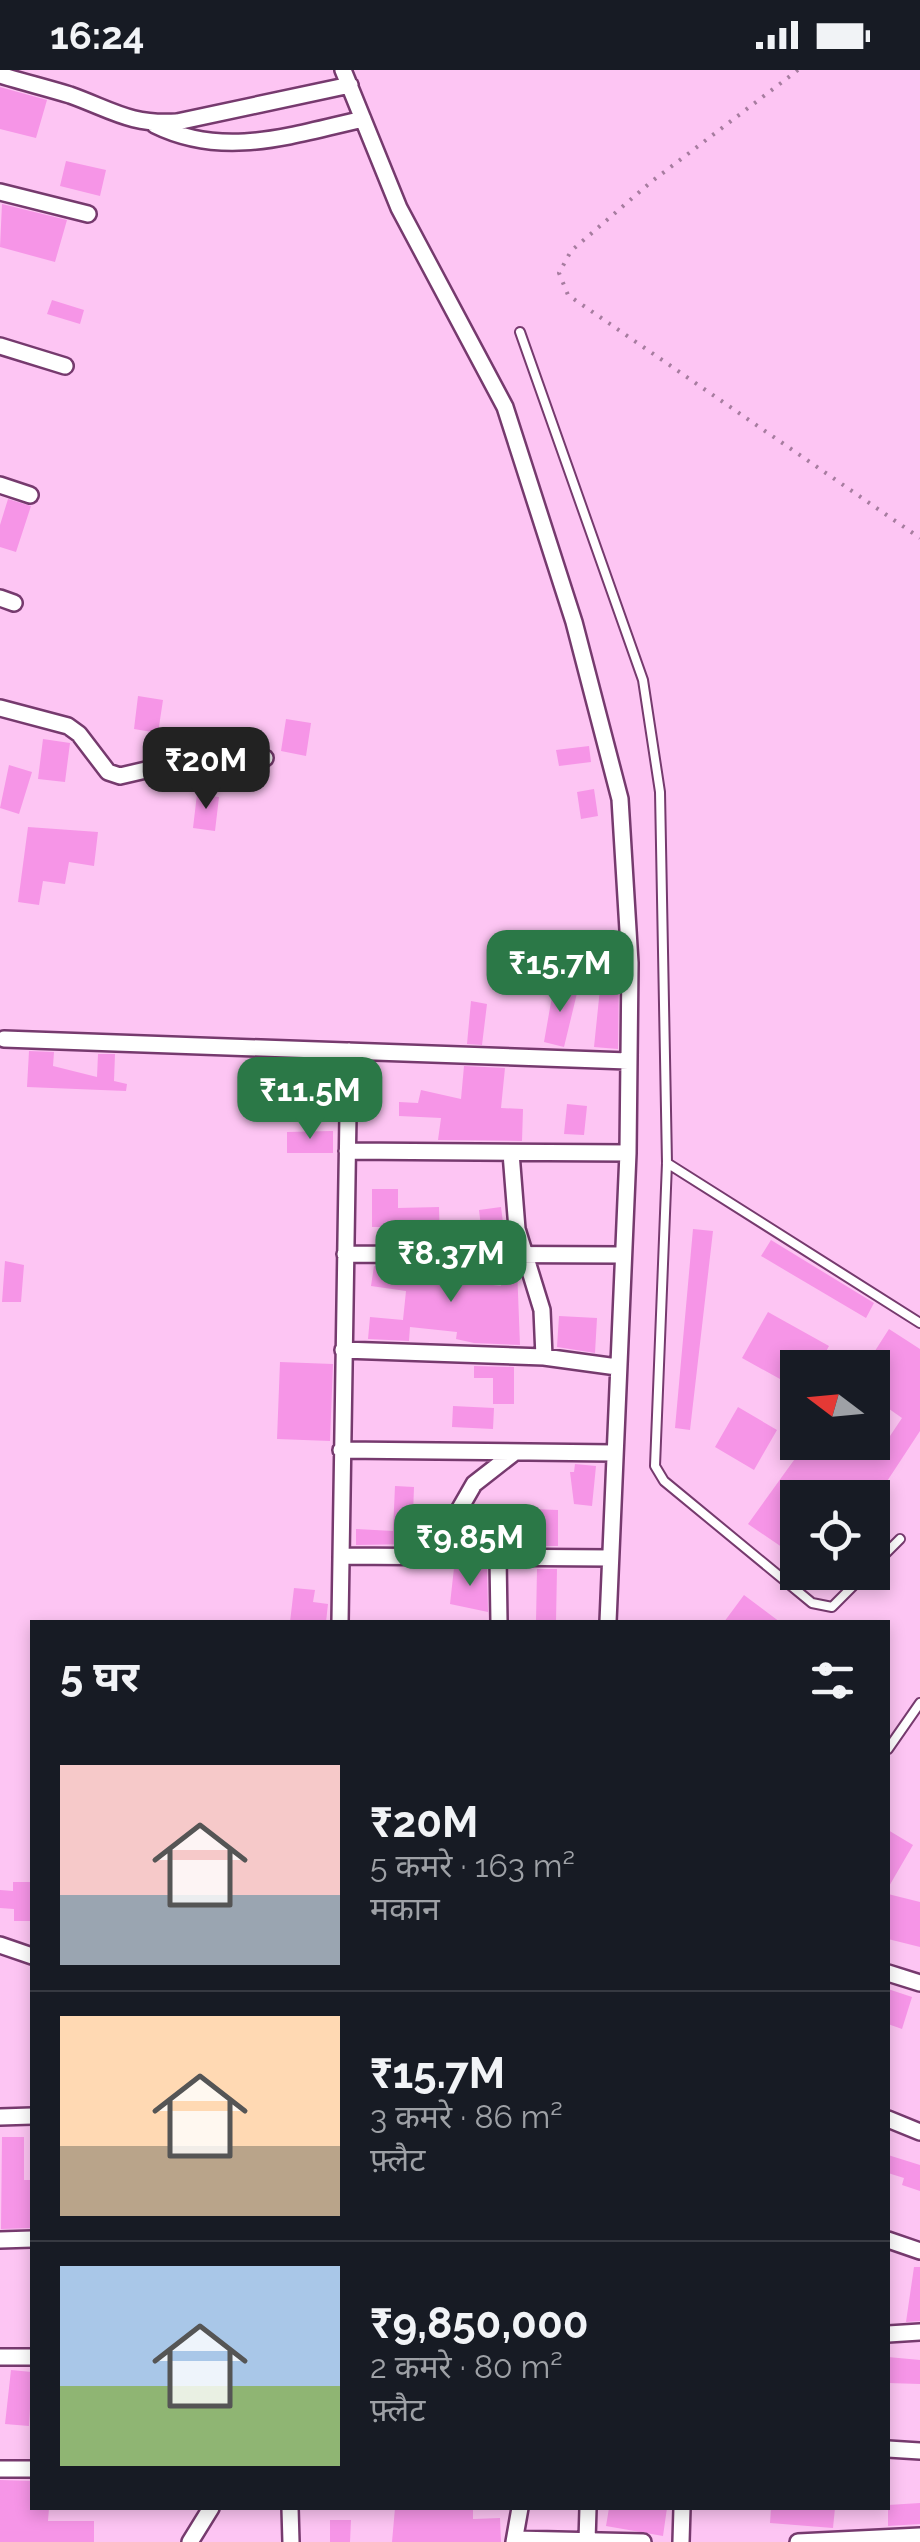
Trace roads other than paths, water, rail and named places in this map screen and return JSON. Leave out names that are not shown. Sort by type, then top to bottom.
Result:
[{"type":"street","points":[[0,76],[71,96],[131,122],[151,124],[177,122],[347,78],[400,208],[506,407],[574,622],[620,799],[630,963],[628,1153],[608,1620]]},
{"type":"street","points":[[151,124],[192,140],[232,144],[363,119]]},
{"type":"street","points":[[0,192],[88,214]]},
{"type":"street","points":[[0,346],[64,366]]},
{"type":"street","points":[[0,485],[30,494]]},
{"type":"street","points":[[1,713],[68,726],[108,772],[120,776],[195,760],[265,758]]},
{"type":"street","points":[[4,1039],[628,1061]]},
{"type":"street","points":[[340,1620],[349,1051]]},
{"type":"street","points":[[347,1152],[628,1153]]},
{"type":"street","points":[[511,1152],[522,1254],[542,1310],[544,1357]]},
{"type":"street","points":[[345,1254],[622,1254]]},
{"type":"street","points":[[343,1350],[544,1357],[617,1367]]},
{"type":"street","points":[[341,1450],[613,1453]]},
{"type":"street","points":[[432,1557],[474,1484],[515,1452]]},
{"type":"street","points":[[341,1556],[610,1558]]},
{"type":"street","points":[[498,1557],[499,1620]]},
{"type":"street","points":[[0,1945],[30,1955]]},
{"type":"street","points":[[890,1974],[920,1983]]},
{"type":"street","points":[[0,2117],[30,2116]]},
{"type":"street","points":[[890,2120],[920,2132]]},
{"type":"street","points":[[0,2240],[30,2239]]},
{"type":"street","points":[[890,2241],[920,2251]]},
{"type":"street","points":[[890,2334],[920,2332]]},
{"type":"street","points":[[0,2358],[30,2357]]},
{"type":"street","points":[[890,2448],[920,2451]]},
{"type":"street","points":[[0,2469],[30,2469]]},
{"type":"street","points":[[190,2542],[209,2510]]},
{"type":"street","points":[[290,2510],[290,2542]]},
{"type":"street","points":[[520,2510],[515,2540],[643,2542]]},
{"type":"street","points":[[587,2541],[588,2510]]},
{"type":"street","points":[[681,2542],[682,2510]]},
{"type":"street","points":[[798,2542],[920,2536]]},
{"type":"lane","points":[[520,332],[644,680],[660,792],[667,1163],[654,1453],[658,1474],[780,1573]]},
{"type":"lane","points":[[667,1163],[920,1323]]},
{"type":"lane","points":[[890,1549],[900,1538]]},
{"type":"lane","points":[[800,1590],[820,1606],[832,1607],[849,1590]]},
{"type":"lane","points":[[890,1746],[920,1703]]}]
